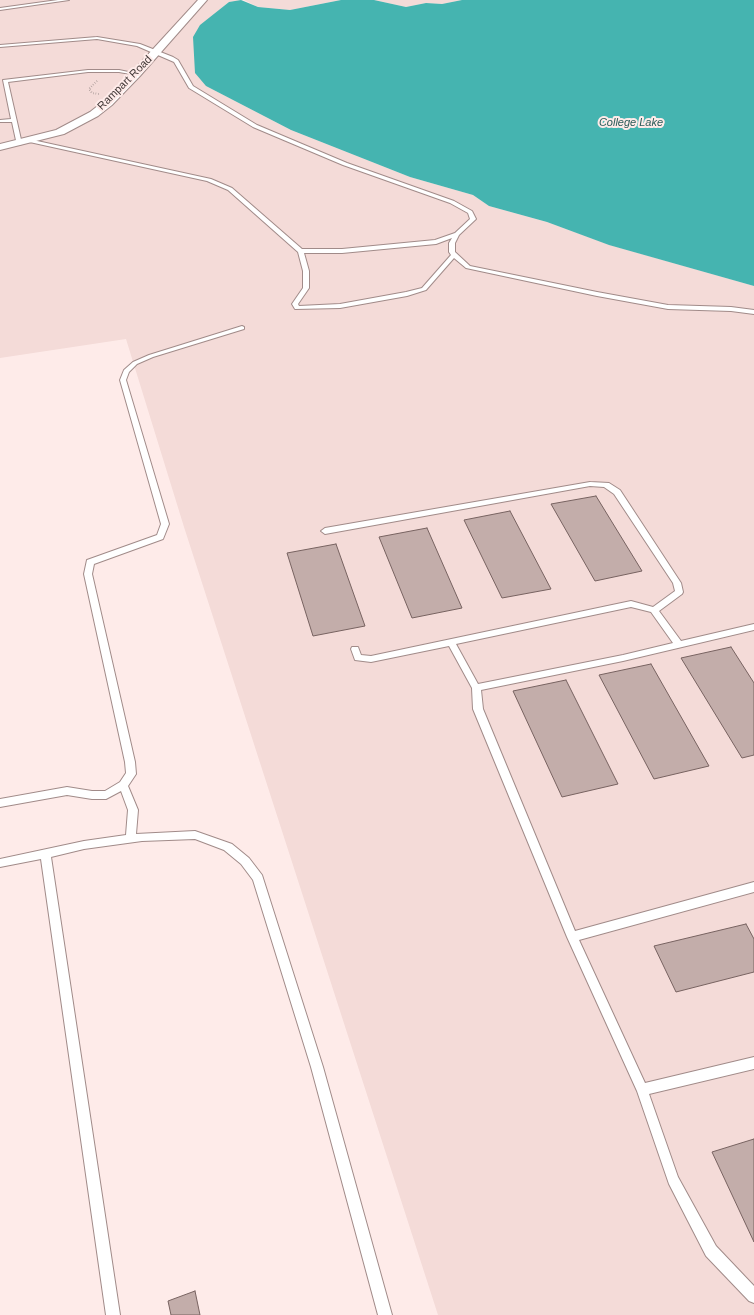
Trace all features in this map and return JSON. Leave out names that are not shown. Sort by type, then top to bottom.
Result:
[{"type":"street","name":"Rampart Road","points":[[0,147],[60,132],[86,119],[108,103],[203,0]]},
{"type":"lane","points":[[0,9],[67,0]]},
{"type":"lane","points":[[0,46],[97,38],[138,45],[157,52],[176,61],[191,88],[255,126],[345,164],[452,202],[470,212],[473,219],[457,234],[452,243],[452,252],[468,267],[668,308],[731,309],[754,312]]},
{"type":"lane","points":[[136,74],[119,71],[88,71],[3,81],[13,120],[24,142],[209,180],[230,189],[300,251],[306,271],[306,288],[295,304],[297,308],[311,309],[367,302],[424,289],[454,254]]},
{"type":"lane","points":[[0,121],[13,120]]},
{"type":"lane","points":[[300,251],[342,251],[436,242],[457,234]]},
{"type":"lane","points":[[0,803],[66,791],[106,795],[123,785],[131,774],[130,762],[88,574],[90,562],[160,537],[165,524],[123,380],[126,371],[135,363],[151,356],[242,328]]},
{"type":"lane","points":[[324,531],[590,484],[606,485],[617,492],[677,583],[679,592],[654,610]]},
{"type":"lane","points":[[355,649],[358,658],[370,659],[631,604],[654,610],[679,644]]},
{"type":"lane","points":[[476,688],[754,627]]},
{"type":"lane","points":[[451,642],[476,688],[478,709],[572,937],[642,1090],[673,1180],[711,1251],[754,1296]]},
{"type":"lane","points":[[123,785],[133,810],[131,838]]},
{"type":"lane","points":[[0,863],[131,838],[195,835],[228,847],[245,861],[258,878],[317,1067],[385,1315]]},
{"type":"lane","points":[[45,853],[113,1315]]},
{"type":"lane","points":[[572,937],[754,887]]},
{"type":"lane","points":[[642,1090],[754,1063]]},
{"type":"path","points":[[97,80],[90,87],[90,91],[103,95]]},
{"type":"shaded area","points":[[0,0],[241,0],[229,2],[218,11],[206,86],[291,130],[410,177],[473,195],[489,206],[547,222],[610,245],[754,286],[754,1315],[438,1315],[184,527],[126,339],[0,358]]},
{"type":"shaded area","points":[[244,0],[341,0],[290,10],[258,7]]},
{"type":"shaded area","points":[[374,0],[462,0],[406,7]]},
{"type":"water","name":"College Lake","points":[[241,0],[258,7],[290,10],[341,0],[374,0],[406,7],[462,0],[754,0],[754,286],[609,245],[547,222],[489,206],[473,195],[410,177],[291,130],[206,86],[195,73],[193,37],[200,25],[229,2]]},
{"type":"building","points":[[596,496],[642,571],[595,581],[551,504]]},
{"type":"building","points":[[510,511],[551,589],[502,598],[464,520]]},
{"type":"building","points":[[427,528],[462,608],[412,618],[379,537]]},
{"type":"building","points":[[336,544],[365,626],[313,636],[287,553]]},
{"type":"building","points":[[731,647],[754,683],[754,755],[742,758],[681,658]]},
{"type":"building","points":[[651,664],[709,766],[654,779],[599,675]]},
{"type":"building","points":[[566,680],[618,784],[562,797],[513,691]]},
{"type":"building","points":[[746,924],[754,939],[754,972],[676,992],[654,946]]},
{"type":"building","points":[[754,1139],[754,1242],[712,1152]]},
{"type":"building","points":[[195,1291],[200,1315],[171,1315],[168,1301]]}]
